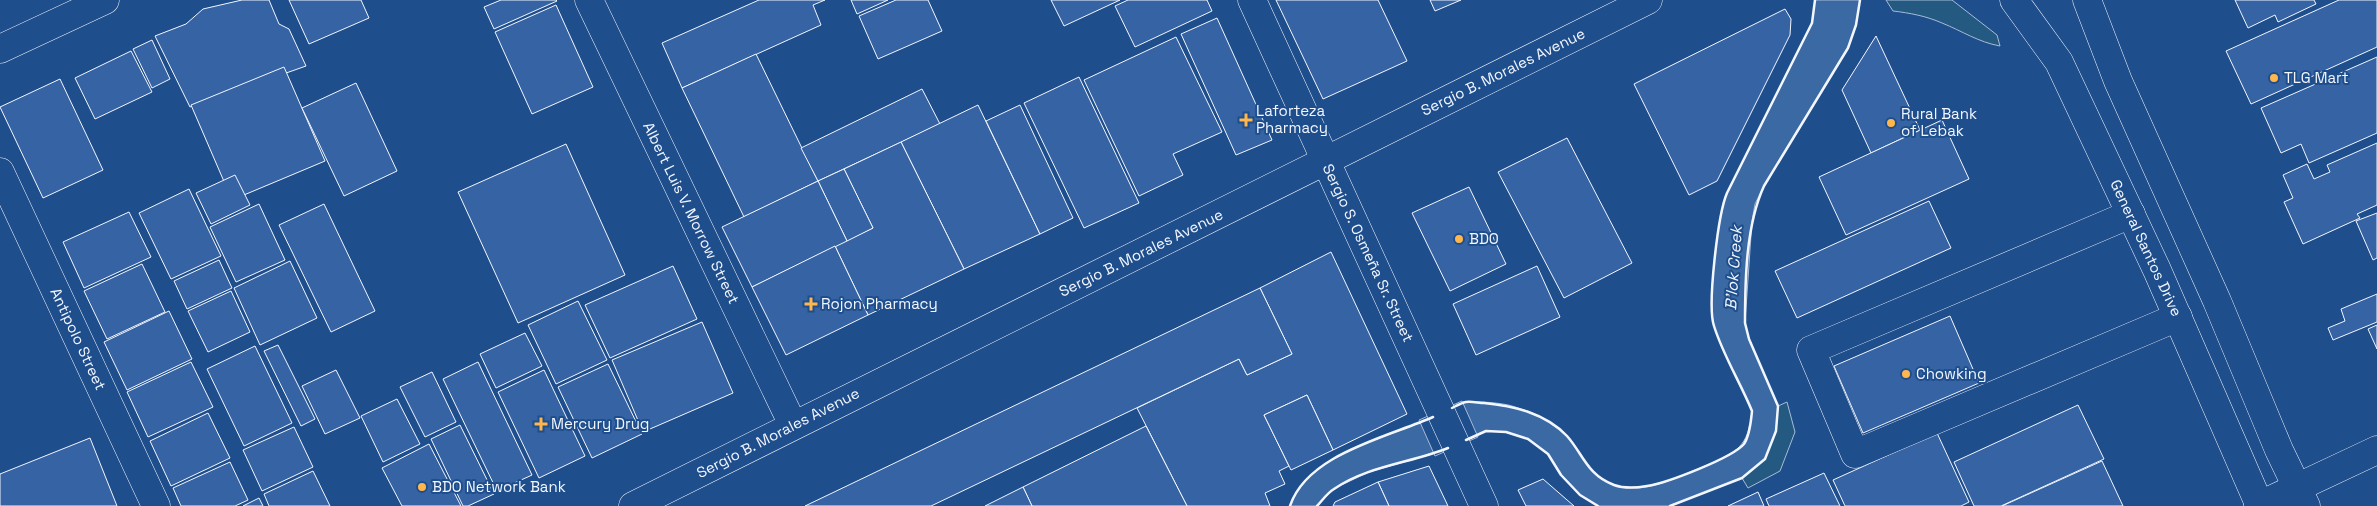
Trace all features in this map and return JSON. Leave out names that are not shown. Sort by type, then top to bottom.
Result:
[{"type":"main road","points":[[0,49],[105,0]]},
{"type":"main road","name":"Albert Luis V. Morrow Street","points":[[589,0],[793,425]]},
{"type":"main road","name":"Sergio S. Osmeña Sr. Street","points":[[1252,0],[1484,506]]},
{"type":"main road","name":"Sergio B. Morales Avenue","points":[[633,506],[1648,0]]},
{"type":"main road","name":"General Santos Drive","points":[[2014,0],[2059,62],[2178,317],[2260,506]]},
{"type":"main road","points":[[2087,0],[2118,81],[2217,301],[2301,497]]},
{"type":"main road","name":"Antipolo Street","points":[[0,172],[156,506]]},
{"type":"main road","points":[[2131,214],[1811,350],[1855,454],[2178,317]]},
{"type":"main road","points":[[2260,506],[2301,497],[2377,450]]},
{"type":"shaded area","points":[[1886,0],[1952,0],[1997,35],[2000,46],[1977,39],[1930,18],[1893,11]]},
{"type":"shaded area","points":[[1787,402],[1795,432],[1780,471],[1748,488],[1742,478],[1765,459],[1776,431],[1778,406]]},
{"type":"water","name":"B'lok Creek","points":[[1815,0],[1860,0],[1856,25],[1848,48],[1755,204],[1752,221],[1745,323],[1749,339],[1778,406],[1776,431],[1765,459],[1742,478],[1670,506],[1598,506],[1580,495],[1561,475],[1548,454],[1528,439],[1506,432],[1486,431],[1432,454],[1369,472],[1333,489],[1317,506],[1290,506],[1298,489],[1311,475],[1344,453],[1467,402],[1490,402],[1508,405],[1542,418],[1556,426],[1568,437],[1599,477],[1617,486],[1629,488],[1648,487],[1687,474],[1725,457],[1739,447],[1747,433],[1752,411],[1722,347],[1712,315],[1713,281],[1720,220],[1727,193],[1812,23]]},
{"type":"pier","points":[[1462,401],[1478,437],[1435,456],[1419,420]]},
{"type":"building","points":[[242,0],[269,0],[279,24],[289,29],[306,66],[190,107],[155,36],[186,24],[203,9]]},
{"type":"building","points":[[289,0],[361,0],[369,18],[309,44]]},
{"type":"building","points":[[501,0],[557,1],[494,29],[484,7]]},
{"type":"building","points":[[759,0],[825,0],[813,5],[821,25],[682,88],[662,43]]},
{"type":"building","points":[[851,0],[888,0],[857,14]]},
{"type":"building","points":[[896,0],[928,0],[942,31],[878,59],[859,16]]},
{"type":"building","points":[[1051,0],[1120,0],[1064,26]]},
{"type":"building","points":[[1128,0],[1207,0],[1212,11],[1135,47],[1115,6]]},
{"type":"building","points":[[1276,0],[1378,0],[1407,61],[1323,99]]},
{"type":"building","points":[[1430,0],[1461,0],[1435,11]]},
{"type":"building","points":[[2235,0],[2314,0],[2316,4],[2278,22],[2275,15],[2248,28]]},
{"type":"building","name":"TLG Mart","points":[[2339,0],[2377,0],[2377,47],[2251,104],[2226,51]]},
{"type":"building","points":[[556,5],[593,87],[532,114],[495,32]]},
{"type":"building","points":[[1785,9],[1791,19],[1790,35],[1717,181],[1689,195],[1634,84]]},
{"type":"building","points":[[1217,18],[1272,140],[1236,155],[1181,34]]},
{"type":"building","points":[[1876,36],[1920,130],[1871,153],[1842,90]]},
{"type":"building","points":[[1176,37],[1222,132],[1173,154],[1183,175],[1139,196],[1084,80]]},
{"type":"building","points":[[152,40],[170,79],[152,88],[133,49]]},
{"type":"building","points":[[131,51],[152,92],[95,119],[75,78]]},
{"type":"building","points":[[756,54],[818,181],[744,217],[682,88]]},
{"type":"building","points":[[2377,57],[2377,133],[2309,163],[2301,144],[2281,153],[2261,108]]},
{"type":"building","points":[[284,67],[325,161],[232,200],[191,105]]},
{"type":"building","points":[[1079,77],[1139,203],[1084,228],[1024,103]]},
{"type":"building","points":[[60,79],[103,170],[43,198],[0,107]]},
{"type":"building","points":[[356,83],[397,171],[344,196],[302,108]]},
{"type":"building","points":[[922,89],[940,124],[818,181],[801,148]]},
{"type":"building","points":[[978,105],[1040,234],[964,269],[901,142]]},
{"type":"building","points":[[1020,105],[1073,218],[1040,234],[986,121]]},
{"type":"building","points":[[1942,120],[1969,179],[1846,235],[1819,177]]},
{"type":"building","points":[[1567,138],[1632,263],[1564,298],[1498,172]]},
{"type":"building","points":[[901,142],[964,269],[868,315],[835,246],[873,228],[844,169]]},
{"type":"building","points":[[2377,143],[2377,205],[2357,214],[2360,218],[2303,244],[2284,202],[2293,198],[2283,175],[2307,164],[2314,179],[2330,172],[2327,165]]},
{"type":"building","points":[[566,144],[625,275],[518,323],[458,192]]},
{"type":"building","points":[[844,169],[873,228],[847,241],[818,181]]},
{"type":"building","points":[[235,175],[250,205],[211,224],[196,193]]},
{"type":"building","points":[[818,181],[847,241],[752,287],[722,227]]},
{"type":"building","name":"BDO","points":[[1469,187],[1506,264],[1450,291],[1412,213]]},
{"type":"building","points":[[189,189],[221,256],[171,279],[139,213]]},
{"type":"building","points":[[1929,201],[1951,248],[1797,318],[1775,271]]},
{"type":"building","points":[[259,204],[285,260],[236,282],[210,227]]},
{"type":"building","points":[[324,204],[375,311],[331,332],[279,225]]},
{"type":"building","points":[[129,212],[151,257],[84,288],[63,242]]},
{"type":"building","points":[[2377,213],[2377,258],[2373,260],[2356,221]]},
{"type":"building","points":[[835,246],[868,315],[786,355],[752,287]]},
{"type":"building","points":[[1331,252],[1407,414],[1333,450],[1307,395],[1264,415],[1289,466],[1279,471],[1285,484],[1265,493],[1270,506],[1187,506],[1137,408],[1239,359],[1247,375],[1292,354],[1260,288]]},
{"type":"building","points":[[219,260],[232,288],[187,309],[174,281]]},
{"type":"building","points":[[290,261],[317,318],[260,345],[234,288]]},
{"type":"building","points":[[142,264],[165,312],[107,339],[84,291]]},
{"type":"building","points":[[673,266],[697,319],[610,358],[585,305]]},
{"type":"building","points":[[1537,266],[1560,317],[1476,355],[1453,304]]},
{"type":"building","points":[[1260,288],[1292,354],[1247,375],[1239,359],[931,506],[805,506]]},
{"type":"building","points":[[231,291],[250,332],[208,352],[188,311]]},
{"type":"building","points":[[2377,294],[2377,322],[2333,340],[2328,328],[2345,321],[2341,309]]},
{"type":"building","points":[[578,301],[607,360],[556,384],[528,325]]},
{"type":"building","points":[[169,311],[192,359],[127,390],[104,342]]},
{"type":"building","name":"Chowking","points":[[1950,316],[1979,383],[1863,433],[1834,366]]},
{"type":"building","points":[[702,322],[733,393],[643,432],[612,360]]},
{"type":"building","points":[[2377,325],[2377,349],[2368,329]]},
{"type":"building","points":[[525,333],[542,366],[496,388],[480,354]]},
{"type":"building","points":[[278,345],[315,419],[301,426],[264,351]]},
{"type":"building","points":[[255,346],[292,423],[244,446],[207,369]]},
{"type":"building","points":[[191,362],[213,407],[148,437],[127,392]]},
{"type":"building","points":[[478,362],[532,475],[497,491],[443,379]]},
{"type":"building","points":[[608,364],[642,434],[592,458],[558,387]]},
{"type":"building","points":[[336,370],[360,418],[325,434],[302,386]]},
{"type":"building","name":"Mercury Drug","points":[[544,370],[585,456],[539,478],[498,392]]},
{"type":"building","points":[[432,372],[456,422],[425,437],[400,387]]},
{"type":"building","points":[[1307,395],[1333,450],[1291,470],[1264,415]]},
{"type":"building","points":[[397,399],[420,444],[383,462],[361,416]]},
{"type":"building","points":[[2078,405],[2104,459],[2001,506],[1974,506],[1954,462]]},
{"type":"building","points":[[208,413],[230,458],[171,486],[150,441]]},
{"type":"building","points":[[460,425],[494,494],[468,506],[463,506],[431,439]]},
{"type":"building","points":[[1146,426],[1187,506],[1032,506],[1023,487]]},
{"type":"building","points":[[294,427],[313,467],[262,491],[243,450]]},
{"type":"building","points":[[1937,433],[1969,502],[1961,506],[1845,506],[1833,480]]},
{"type":"building","points":[[90,438],[117,506],[0,506],[0,474]]},
{"type":"building","name":"BDO Network Bank","points":[[429,444],[461,506],[402,506],[382,468]]},
{"type":"building","points":[[2102,461],[2123,506],[2002,506]]},
{"type":"building","points":[[230,462],[248,500],[235,506],[181,506],[173,488]]},
{"type":"building","points":[[1429,466],[1448,506],[1389,506],[1378,482]]},
{"type":"building","points":[[313,471],[330,506],[269,506],[264,494]]},
{"type":"building","points":[[1824,473],[1840,506],[1769,506],[1766,499]]},
{"type":"building","points":[[1543,479],[1574,506],[1526,506],[1518,490]]},
{"type":"building","points":[[1378,482],[1389,506],[1333,506],[1335,502]]},
{"type":"building","points":[[1023,487],[1032,506],[985,506]]},
{"type":"building","points":[[1758,492],[1764,506],[1728,506]]},
{"type":"building","points":[[259,498],[263,506],[243,506]]},
{"type":"wall","points":[[1452,408],[1464,402],[1495,404],[1539,416],[1567,436],[1591,470],[1598,476],[1605,481],[1622,487],[1635,488],[1647,486],[1683,475],[1727,456],[1744,444],[1749,432],[1752,411],[1722,347],[1712,315],[1713,281],[1720,220],[1727,193],[1812,23],[1815,0]]},
{"type":"wall","points":[[1670,506],[1742,478],[1765,459],[1776,431],[1778,406],[1749,339],[1745,323],[1746,271],[1753,218],[1764,186],[1848,48],[1856,25],[1860,0]]},
{"type":"wall","points":[[1290,506],[1299,488],[1313,473],[1331,460],[1372,440],[1433,417]]},
{"type":"wall","points":[[1466,440],[1486,431],[1506,432],[1528,439],[1548,454],[1561,475],[1580,495],[1598,506]]},
{"type":"wall","points":[[1317,506],[1331,491],[1347,481],[1375,470],[1448,448]]},
{"type":"place","name":"TLG Mart","points":[[2274,78]]},
{"type":"place","name":"Laforteza Pharmacy","points":[[1246,120]]},
{"type":"place","name":"Rural Bank of Lebak","points":[[1891,123]]},
{"type":"place","name":"BDO","points":[[1459,239]]},
{"type":"place","name":"Rojon Pharmacy","points":[[811,304]]},
{"type":"place","name":"Chowking","points":[[1906,374]]},
{"type":"place","name":"Mercury Drug","points":[[541,424]]},
{"type":"place","name":"BDO Network Bank","points":[[422,487]]}]
